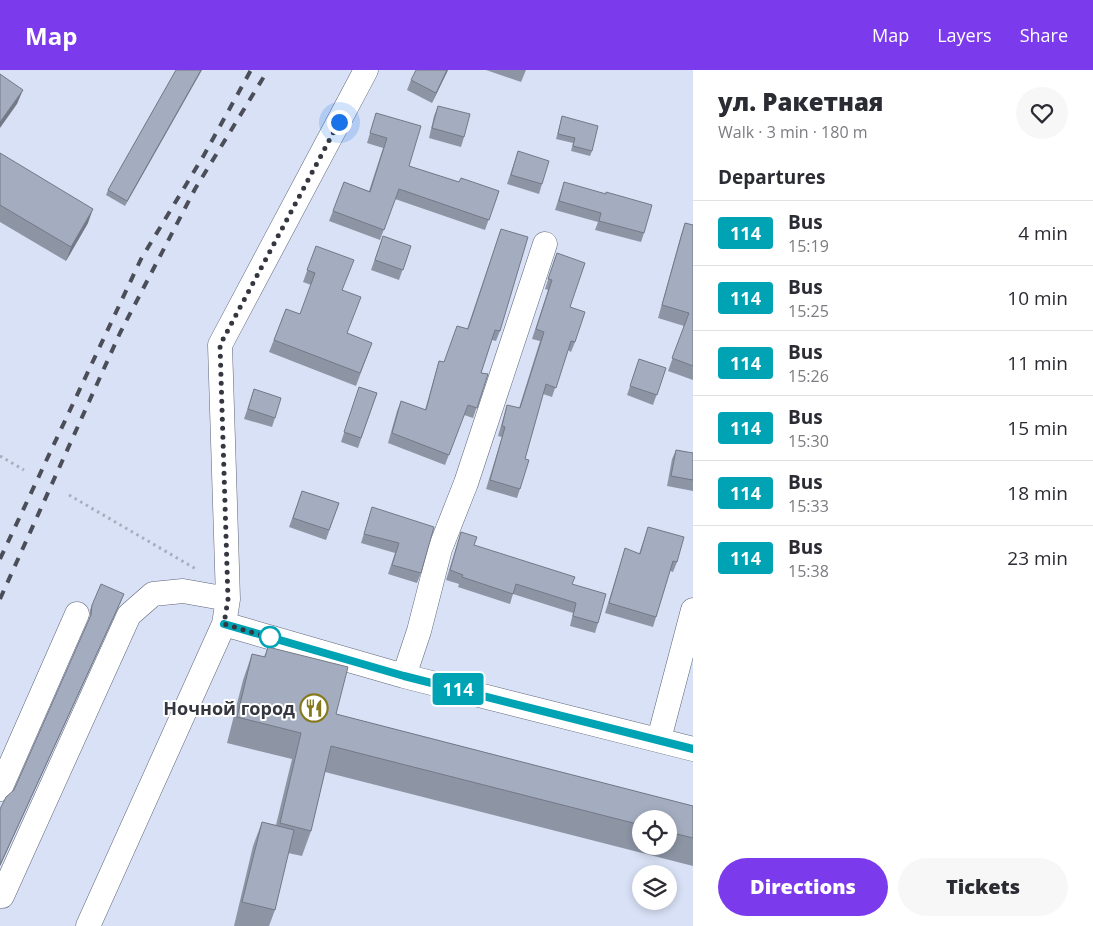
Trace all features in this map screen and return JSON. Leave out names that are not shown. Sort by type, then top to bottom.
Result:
[{"type":"street","points":[[88,926],[224,624],[222,598],[220,345],[366,70]]},
{"type":"street","points":[[404,676],[419,631],[440,549],[466,484],[545,244]]},
{"type":"street","points":[[0,896],[2,896],[129,615],[153,594],[183,591],[222,598]]},
{"type":"street","points":[[658,739],[693,610]]},
{"type":"street","points":[[0,789],[77,614]]},
{"type":"street","points":[[224,624],[404,676],[693,749]]},
{"type":"path","points":[[0,456],[24,470]]},
{"type":"path","points":[[69,495],[211,578],[222,598]]},
{"type":"building","points":[[176,70],[201,70],[127,201],[108,190]]},
{"type":"building","points":[[416,70],[447,70],[436,93],[411,80]]},
{"type":"building","points":[[0,74],[23,90],[0,122]]},
{"type":"building","points":[[438,106],[470,114],[464,137],[432,128]]},
{"type":"building","points":[[376,113],[421,126],[409,166],[459,182],[461,178],[499,191],[489,220],[399,189],[384,230],[333,211],[344,182],[370,192],[387,138],[370,133]]},
{"type":"building","points":[[562,116],[598,126],[592,151],[573,146],[575,138],[558,134]]},
{"type":"building","points":[[518,151],[549,161],[542,184],[511,175]]},
{"type":"building","points":[[0,153],[93,209],[71,247],[0,205]]},
{"type":"building","points":[[564,182],[652,205],[644,233],[599,221],[601,213],[559,201]]},
{"type":"building","points":[[685,223],[693,225],[693,366],[672,358],[689,313],[662,305]]},
{"type":"building","points":[[501,229],[528,237],[500,331],[495,330],[481,373],[488,374],[477,408],[468,405],[449,455],[392,433],[401,401],[426,410],[439,361],[444,362],[457,326],[468,329]]},
{"type":"building","points":[[383,236],[411,246],[403,270],[375,260]]},
{"type":"building","points":[[316,246],[354,260],[342,290],[361,297],[347,333],[372,343],[360,373],[274,340],[286,309],[300,314],[315,273],[307,270]]},
{"type":"building","points":[[557,253],[585,263],[570,307],[585,312],[575,342],[571,341],[556,388],[546,384],[525,459],[529,460],[520,489],[490,480],[505,427],[502,426],[507,405],[520,408],[544,332],[536,329],[552,280],[548,279]]},
{"type":"building","points":[[639,359],[666,368],[657,395],[630,386]]},
{"type":"building","points":[[359,387],[377,393],[361,438],[344,432]]},
{"type":"building","points":[[254,389],[281,398],[275,418],[248,409]]},
{"type":"building","points":[[676,450],[693,453],[693,480],[671,476]]},
{"type":"building","points":[[302,491],[339,503],[329,530],[293,518]]},
{"type":"building","points":[[372,507],[434,527],[421,573],[392,565],[399,543],[364,534]]},
{"type":"building","points":[[648,527],[684,537],[677,562],[673,561],[656,617],[609,603],[625,548],[640,554]]},
{"type":"building","points":[[461,532],[477,537],[474,545],[575,577],[572,584],[606,594],[598,623],[573,616],[576,603],[516,584],[513,594],[462,577],[463,575],[450,570]]},
{"type":"building","points":[[101,584],[124,594],[0,865],[0,809],[6,797],[14,790],[91,615],[92,605]]},
{"type":"building","points":[[268,647],[348,667],[336,714],[693,806],[693,838],[677,834],[677,810],[632,810],[632,823],[331,746],[311,831],[280,823],[301,733],[237,717],[252,654],[265,657]]},
{"type":"building","points":[[262,822],[294,830],[275,910],[242,902]]},
{"type":"railway","points":[[0,559],[141,259],[204,155],[251,70]]},
{"type":"railway","points":[[0,599],[120,333],[195,189],[268,70]]},
{"type":"bus line","name":"114","points":[[224,624],[404,676],[693,749]]},
{"type":"place","name":"Ночной город","points":[[314,708]]},
{"type":"route","points":[[270,637],[278,640],[224,624],[228,599],[220,345],[339,122]]}]
